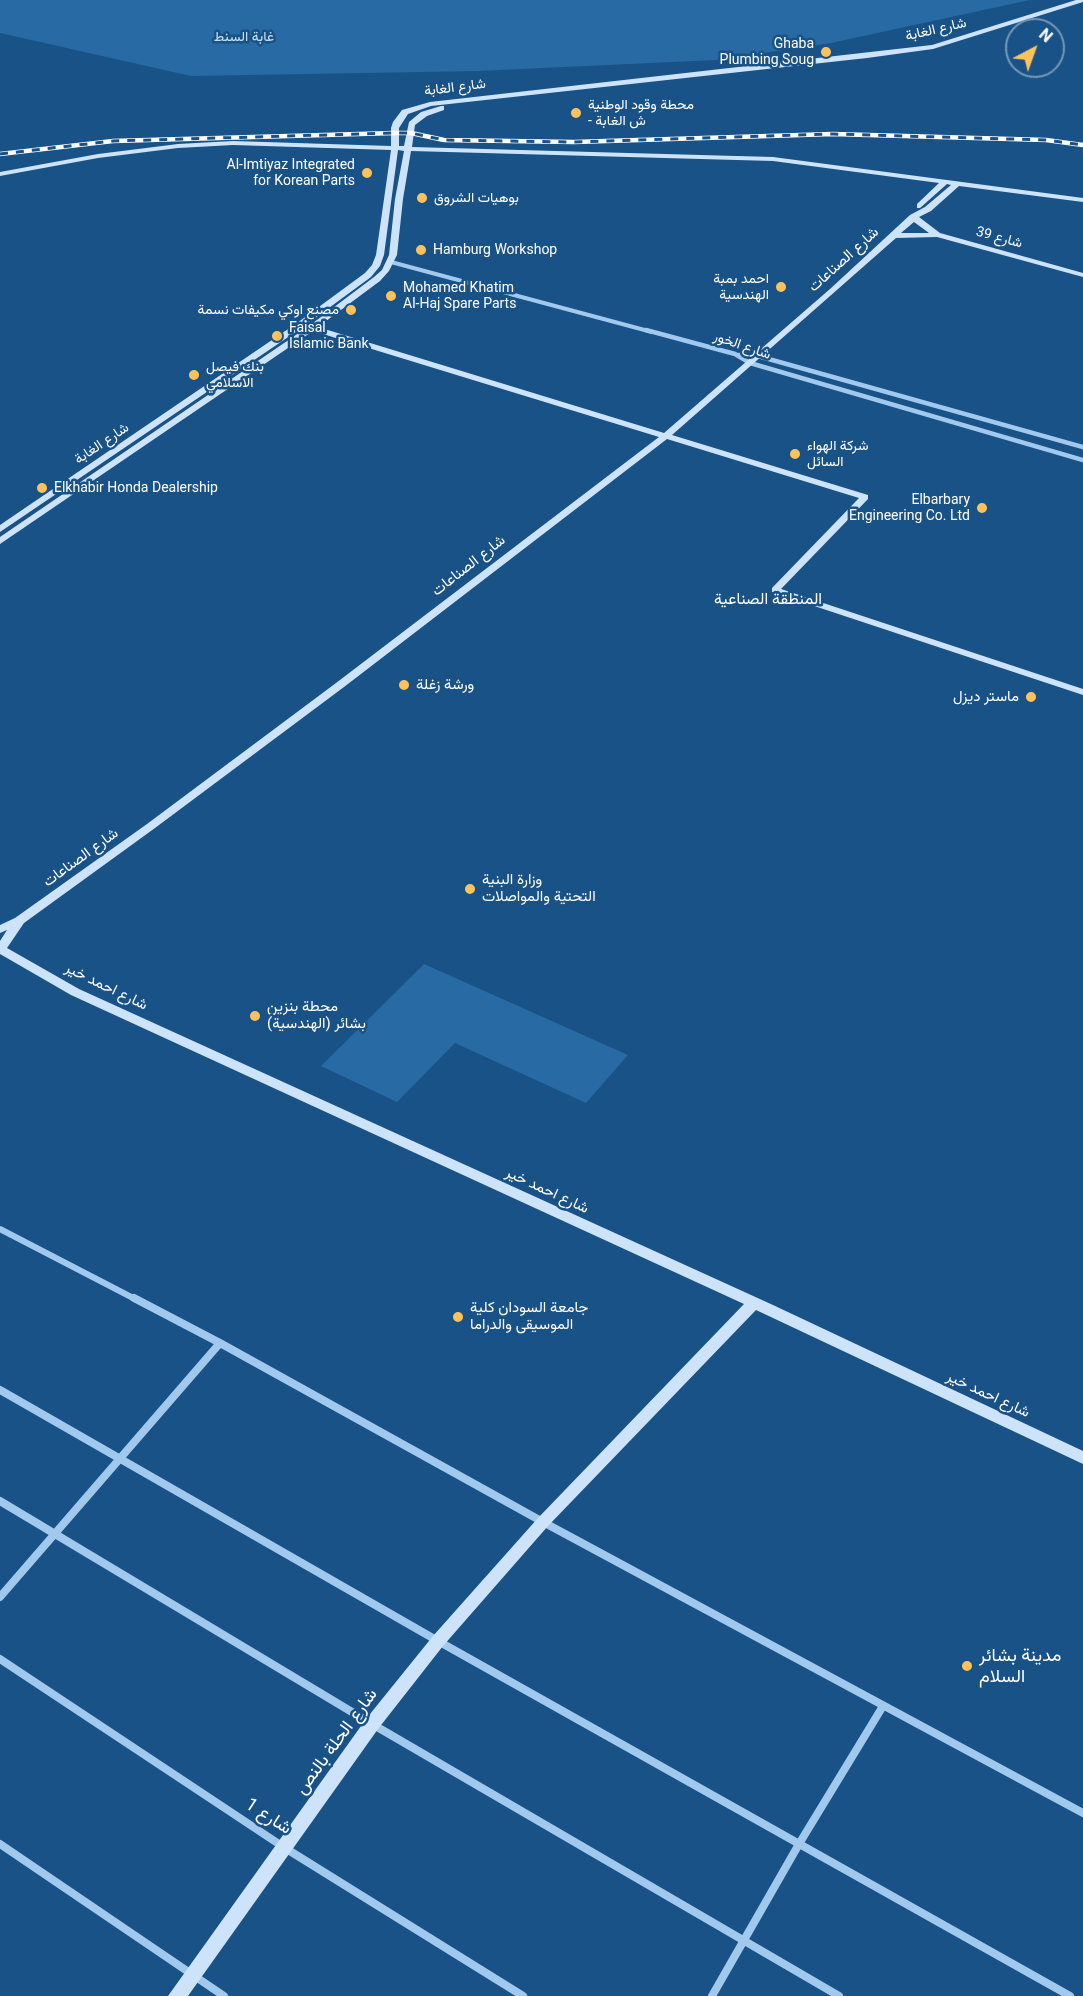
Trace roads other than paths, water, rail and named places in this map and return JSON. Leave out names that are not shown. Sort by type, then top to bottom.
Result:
[{"type":"street","name":"شارع الغابة","points":[[0,529],[300,325],[368,275],[376,266],[380,255],[395,148],[394,133],[400,117],[405,112],[423,105],[912,50],[963,39],[1083,0]]},
{"type":"street","name":"شارع الغابة","points":[[0,541],[312,328],[377,279],[391,262],[412,124],[424,114],[440,108],[908,57],[970,44],[1083,6]]},
{"type":"street","points":[[0,174],[98,156],[205,144],[395,148],[757,158],[1083,200]]},
{"type":"street","points":[[905,177],[928,188],[930,195],[927,199]]},
{"type":"street","points":[[916,215],[919,207],[945,182]]},
{"type":"street","points":[[916,215],[928,210],[958,183]]},
{"type":"street","name":"شارع 39","points":[[916,215],[937,235],[1083,275]]},
{"type":"street","name":"شارع الصناعات","points":[[19,921],[340,685],[664,437],[916,215]]},
{"type":"street","points":[[893,236],[937,235]]},
{"type":"street","name":"شارع الخور","points":[[391,262],[754,359],[1083,460]]},
{"type":"street","points":[[312,328],[864,497],[775,590],[1083,692]]},
{"type":"street","points":[[735,354],[1083,447]]},
{"type":"street","points":[[1036,446],[1045,436]]},
{"type":"street","points":[[0,929],[19,921]]},
{"type":"street","points":[[0,949],[19,921]]},
{"type":"street","name":"شارع احمد خير","points":[[0,949],[75,992],[754,1303],[1083,1458]]},
{"type":"street","points":[[0,1229],[220,1343],[543,1522],[1083,1813]]},
{"type":"street","name":"شارع الحلة بالنص","points":[[177,1996],[372,1724],[438,1641],[543,1522],[754,1303]]},
{"type":"street","points":[[0,1596],[220,1343]]},
{"type":"street","points":[[0,1390],[438,1641],[1070,1996]]},
{"type":"street","points":[[0,1501],[372,1724],[839,1996]]},
{"type":"street","name":"شارع 1","points":[[0,1659],[285,1848],[523,1996]]},
{"type":"street","points":[[712,1996],[799,1844],[883,1706]]},
{"type":"street","points":[[0,1844],[224,1996]]},
{"type":"railway","points":[[0,154],[113,141],[394,133],[411,133],[444,140],[574,142],[833,134],[1046,140],[1083,145]]},
{"type":"place","name":"Ghaba Plumbing Soug","points":[[826,52]]},
{"type":"place","name":"محطة وقود الوطنية - ش الغابة","points":[[576,113]]},
{"type":"place","name":"Al-Imtiyaz Integrated for Korean Parts","points":[[367,173]]},
{"type":"place","name":"بوهيات الشروق","points":[[422,198]]},
{"type":"place","name":"Hamburg Workshop","points":[[421,250]]},
{"type":"place","name":"احمد بمبة الهندسية","points":[[781,287]]},
{"type":"place","name":"Mohamed Khatim Al-Haj Spare Parts","points":[[391,296]]},
{"type":"place","name":"مصنع اوكي مكيفات نسمة","points":[[351,310]]},
{"type":"place","name":"Faisal Islamic Bank","points":[[277,336]]},
{"type":"place","name":"بنك فيصل الاسلامي","points":[[194,375]]},
{"type":"place","name":"شركة الهواء السائل","points":[[795,454]]},
{"type":"place","name":"Elkhabir Honda Dealership","points":[[42,488]]},
{"type":"place","name":"Elbarbary Engineering Co. Ltd","points":[[982,508]]},
{"type":"place","name":"ورشة زغلة","points":[[404,685]]},
{"type":"place","name":"ماستر ديزل","points":[[1031,697]]},
{"type":"place","name":"وزارة البنية التحتية والمواصلات","points":[[470,889]]},
{"type":"place","name":"محطة بنزين بشائر (الهندسية)","points":[[255,1016]]},
{"type":"place","name":"جامعة السودان كلية الموسيقى والدراما","points":[[458,1317]]},
{"type":"place","name":"مدينة بشائر السلام","points":[[967,1666]]},
{"type":"district","name":"المنطقة الصناعية","points":[[768,600]]},
{"type":"park label","name":"غابة السنط","points":[[244,37]]}]
